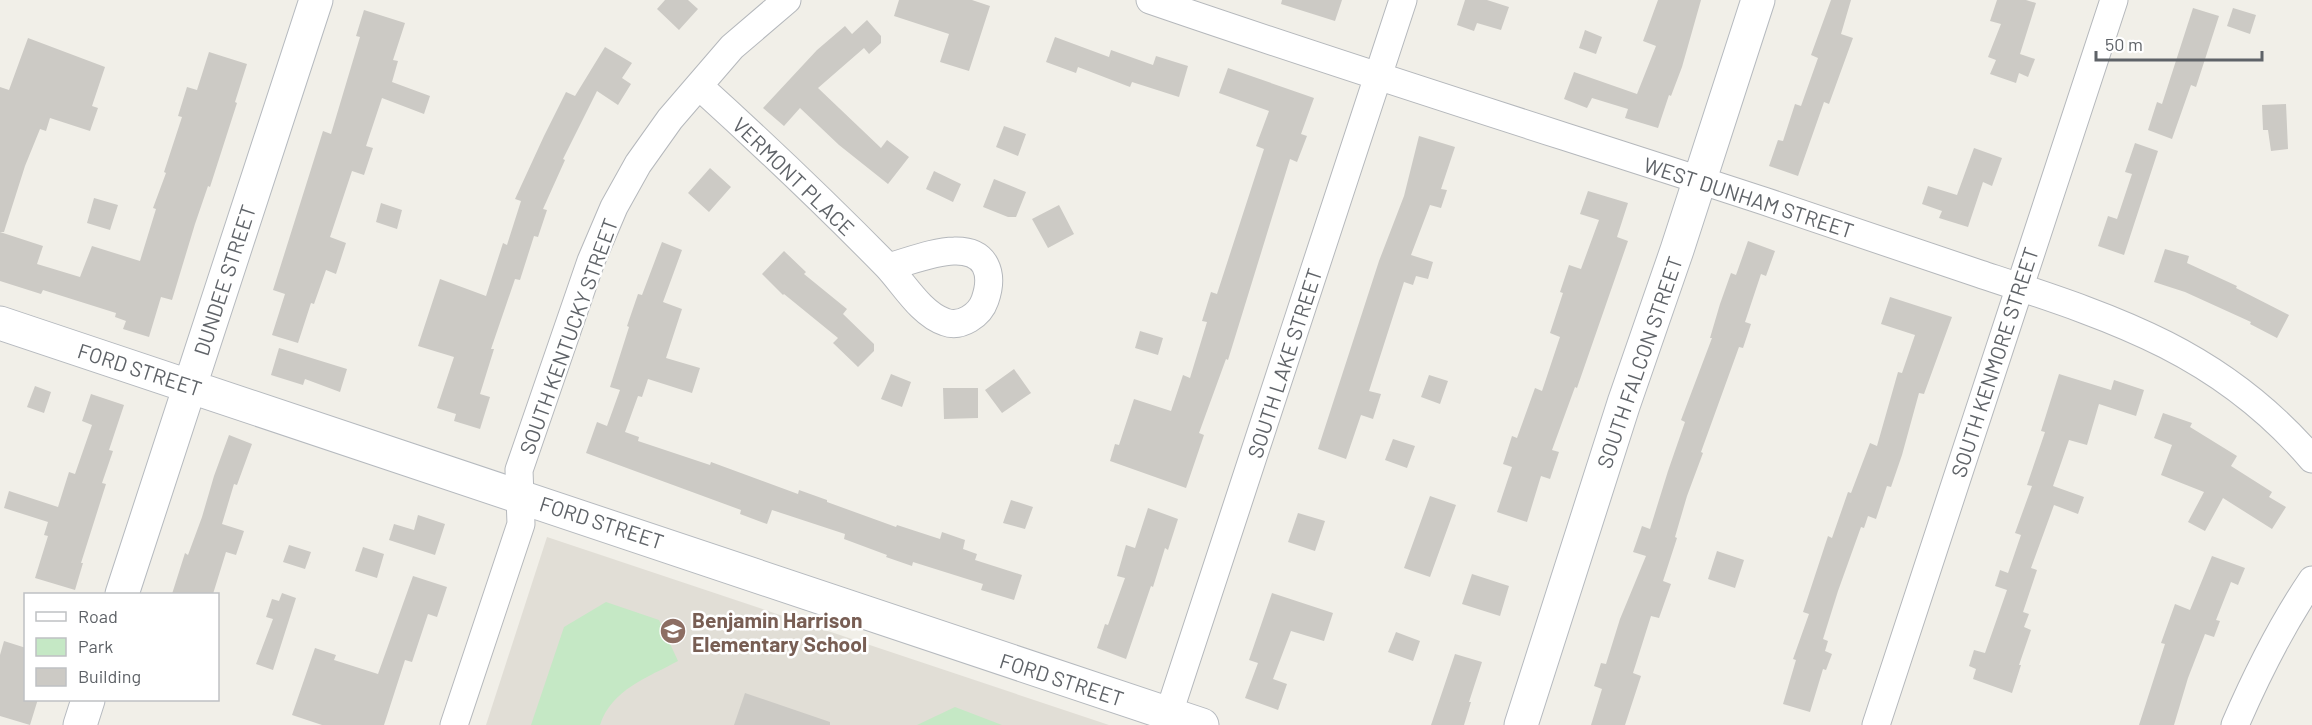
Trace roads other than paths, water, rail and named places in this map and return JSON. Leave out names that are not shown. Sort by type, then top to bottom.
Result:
[{"type":"street","name":"DUNDEE STREET","points":[[122,593],[315,0]]},
{"type":"street","name":"SOUTH KENTUCKY STREET","points":[[454,725],[520,524],[519,470],[591,261],[615,207],[638,164],[670,119],[732,47],[787,0]]},
{"type":"street","name":"WEST DUNHAM STREET","points":[[1150,0],[2019,286],[2122,323],[2177,348],[2217,372],[2269,412],[2312,459]]},
{"type":"street","name":"SOUTH LAKE STREET","points":[[1167,720],[1403,0]]},
{"type":"street","name":"SOUTH FALCON STREET","points":[[1521,725],[1624,403],[1758,0]]},
{"type":"street","name":"SOUTH KENMORE STREET","points":[[1876,725],[2114,0]]},
{"type":"street","name":"VERMONT PLACE","points":[[699,86],[888,267]]},
{"type":"street","name":"FORD STREET","points":[[0,322],[520,495],[1167,720],[1202,725]]},
{"type":"street","points":[[2235,725],[2259,670],[2292,609],[2312,580]]},
{"type":"street","points":[[80,725],[87,701]]},
{"type":"place","name":"Benjamin Harrison Elementary School","points":[[673,631]]}]
